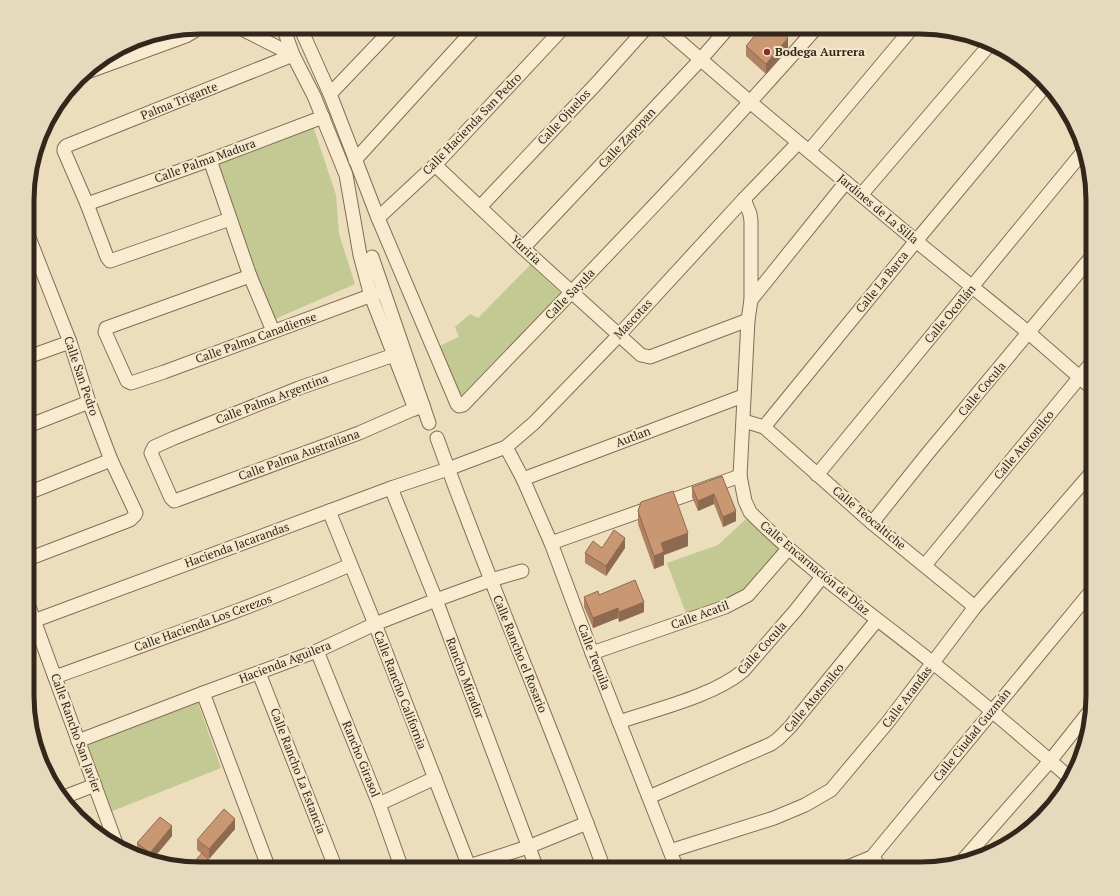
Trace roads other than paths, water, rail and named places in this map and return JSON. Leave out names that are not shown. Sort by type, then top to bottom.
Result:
[{"type":"street","points":[[100,68],[189,34]]},
{"type":"street","points":[[252,34],[293,55]]},
{"type":"street","points":[[285,34],[293,55],[323,118],[346,175],[360,255],[377,293],[419,407]]},
{"type":"street","points":[[303,34],[330,94],[378,218]]},
{"type":"street","points":[[330,94],[387,34]]},
{"type":"street","points":[[355,160],[470,34]]},
{"type":"street","name":"Calle Hacienda San Pedro","points":[[378,218],[435,165],[557,34]]},
{"type":"street","name":"Calle Ojuelos","points":[[480,206],[597,83],[641,34]]},
{"type":"street","name":"Jardines de La Silla","points":[[671,34],[798,143],[1029,333],[1086,383]]},
{"type":"street","name":"Calle Zapopan","points":[[523,248],[723,34]]},
{"type":"street","name":"Calle Sayula","points":[[378,218],[458,406],[463,405],[572,293],[750,102],[811,34]]},
{"type":"street","points":[[809,151],[907,34]]},
{"type":"street","points":[[861,195],[987,48]]},
{"type":"street","name":"Palma Trigante","points":[[87,204],[64,151],[65,148],[293,55]]},
{"type":"street","name":"Calle La Barca","points":[[764,427],[1043,88]]},
{"type":"street","name":"Calle Palma Madura","points":[[87,204],[323,118]]},
{"type":"street","name":"Mascotas","points":[[448,469],[506,447],[534,422],[618,335],[798,143]]},
{"type":"street","name":"Calle Ocotlán","points":[[818,475],[973,288],[1080,156]]},
{"type":"street","points":[[210,160],[250,276],[273,331]]},
{"type":"street","name":"Yuriria","points":[[435,165],[523,248],[641,355],[650,357],[748,320]]},
{"type":"street","points":[[751,300],[846,182]]},
{"type":"street","name":"Calle Encarnación de Díaz","points":[[744,199],[751,220],[751,300],[748,320],[740,476],[745,501],[750,512],[788,549],[933,663],[1066,775]]},
{"type":"street","points":[[87,204],[107,258],[111,261],[230,219]]},
{"type":"street","name":"Calle San Pedro","points":[[34,250],[70,342],[88,402],[111,460],[135,510],[135,515],[130,520],[34,557]]},
{"type":"street","points":[[372,257],[377,293],[394,355],[419,407],[429,422]]},
{"type":"street","name":"Calle Cocula","points":[[872,523],[933,447],[1086,264]]},
{"type":"street","name":"Calle Palma Canadiense","points":[[250,276],[106,328],[105,332],[128,382],[131,383],[164,372],[377,293]]},
{"type":"street","points":[[34,355],[70,342]]},
{"type":"street","name":"Calle Palma Argentina","points":[[174,501],[171,498],[151,453],[152,448],[300,388],[394,355]]},
{"type":"street","name":"Calle Atotonilco","points":[[925,565],[1086,371]]},
{"type":"street","name":"Autlan","points":[[523,479],[744,396]]},
{"type":"street","points":[[34,424],[88,402]]},
{"type":"street","name":"Calle Palma Australiana","points":[[174,501],[359,433],[419,407]]},
{"type":"street","points":[[744,421],[764,427]]},
{"type":"street","name":"Calle Teocaltiche","points":[[764,427],[872,523],[975,607]]},
{"type":"street","name":"Calle Rancho el Rosario","points":[[437,438],[601,862]]},
{"type":"street","name":"Calle Tequila","points":[[506,447],[523,479],[551,543],[592,653],[674,862]]},
{"type":"street","points":[[34,491],[111,460]]},
{"type":"street","name":"Hacienda Jacarandas","points":[[34,621],[328,511],[448,469]]},
{"type":"street","points":[[551,543],[740,476]]},
{"type":"street","name":"Calle Arandas","points":[[670,851],[774,818],[805,805],[831,790],[888,722],[975,607],[1086,479]]},
{"type":"street","name":"Rancho Mirador","points":[[391,488],[436,600],[534,862]]},
{"type":"street","name":"Calle Rancho California","points":[[328,511],[375,624],[468,862]]},
{"type":"street","name":"Calle Acatil","points":[[592,653],[725,606],[748,595],[788,549]]},
{"type":"street","name":"Calle Hacienda Los Cerezos","points":[[55,677],[212,620],[301,586],[350,565]]},
{"type":"street","name":"Hacienda Aguilera","points":[[78,742],[318,650],[375,624],[436,600],[491,580],[522,571]]},
{"type":"street","name":"Calle Cocula","points":[[619,722],[687,699],[735,678],[743,672],[822,577]]},
{"type":"street","name":"Calle Ciudad Guzmán","points":[[860,862],[872,857],[1086,598]]},
{"type":"street","name":"Calle Atotonilco","points":[[649,797],[771,744],[778,739],[790,727],[877,620]]},
{"type":"street","name":"Calle Rancho San Javier","points":[[34,629],[55,677],[114,838]]},
{"type":"street","name":"Rancho Girasol","points":[[318,650],[379,804],[400,862]]},
{"type":"street","name":"Calle Rancho La Estancia","points":[[259,673],[333,862]]},
{"type":"street","points":[[203,693],[266,862]]},
{"type":"street","points":[[968,855],[1050,761],[1085,717]]},
{"type":"street","points":[[379,804],[435,778]]},
{"type":"street","points":[[67,796],[95,785]]},
{"type":"street","points":[[484,862],[528,847],[587,823]]},
{"type":"street","points":[[872,857],[876,862]]},
{"type":"place","name":"Bodega Aurrera","points":[[767,52]]}]
